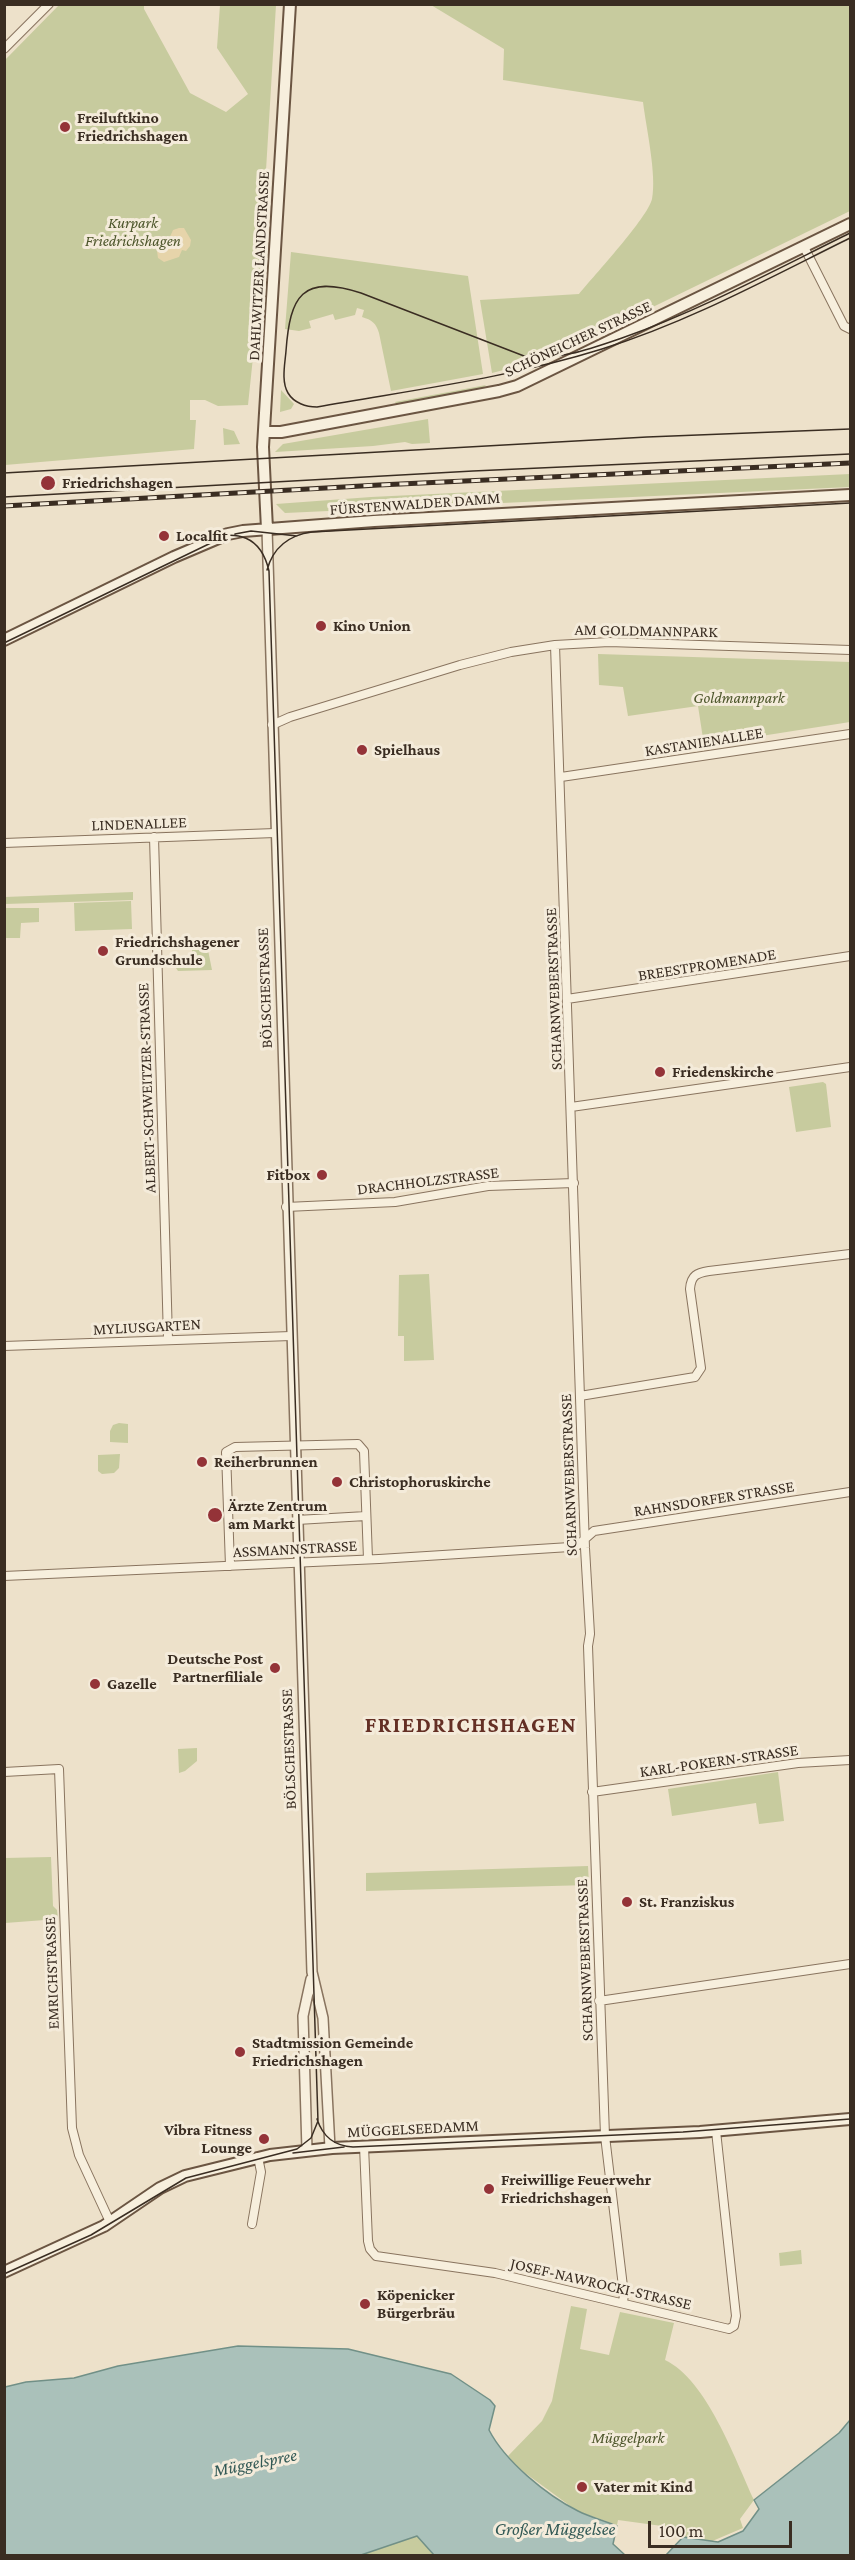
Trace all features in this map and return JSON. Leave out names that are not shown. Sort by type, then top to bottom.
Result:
[{"type":"main road","name":"DAHLWITZER LANDSTRASSE","points":[[267,529],[264,432],[290,4]]},
{"type":"main road","name":"SCHÖNEICHER STRASSE","points":[[264,432],[281,432],[500,392],[517,386],[850,224]]},
{"type":"main road","name":"FÜRSTENWALDER DAMM","points":[[4,640],[228,534],[374,521],[850,495]]},
{"type":"main road","name":"MÜGGELSEEDAMM","points":[[4,2272],[110,2222],[160,2188],[185,2176],[258,2157],[330,2148],[716,2131],[850,2119]]},
{"type":"street","points":[[4,50],[49,4]]},
{"type":"street","points":[[804,247],[844,326],[850,329]]},
{"type":"street","name":"BÖLSCHESTRASSE","points":[[267,529],[286,1207],[312,1977],[323,2018],[330,2148]]},
{"type":"street","name":"AM GOLDMANNPARK","points":[[272,725],[290,717],[460,665],[511,652],[555,645],[609,642],[850,650]]},
{"type":"street","name":"SCHARNWEBERSTRASSE","points":[[555,645],[590,1634],[588,1646],[599,2001],[605,2136],[623,2302]]},
{"type":"street","name":"KASTANIENALLEE","points":[[561,777],[850,734]]},
{"type":"street","name":"LINDENALLEE","points":[[4,843],[275,833]]},
{"type":"street","name":"ALBERT-SCHWEITZER-STRASSE","points":[[154,837],[168,1339]]},
{"type":"street","name":"BREESTPROMENADE","points":[[567,999],[850,956]]},
{"type":"street","points":[[571,1107],[850,1067]]},
{"type":"street","name":"DRACHHOLZSTRASSE","points":[[286,1207],[395,1202],[506,1185],[574,1183]]},
{"type":"street","points":[[580,1396],[695,1377],[699,1374],[701,1368],[690,1289],[691,1280],[695,1275],[709,1271],[850,1254]]},
{"type":"street","name":"MYLIUSGARTEN","points":[[4,1346],[291,1336]]},
{"type":"street","points":[[230,1566],[226,1452],[235,1448],[358,1444],[364,1451],[368,1559]]},
{"type":"street","name":"RAHNSDORFER STRASSE","points":[[585,1539],[594,1531],[850,1492]]},
{"type":"street","points":[[297,1520],[366,1516]]},
{"type":"street","name":"ASSMANNSTRASSE","points":[[4,1576],[298,1563],[570,1547],[585,1539]]},
{"type":"street","name":"KARL-POKERN-STRASSE","points":[[592,1792],[798,1763],[850,1760]]},
{"type":"street","name":"EMRICHSTRASSE","points":[[4,1772],[59,1769],[72,2128],[79,2155],[110,2222]]},
{"type":"street","points":[[599,2001],[850,1964]]},
{"type":"street","name":"BÖLSCHESTRASSE","points":[[307,2150],[303,2016],[312,1977]]},
{"type":"street","name":"JOSEF-NAWROCKI-STRASSE","points":[[364,2146],[368,2241],[370,2249],[376,2256],[495,2273],[729,2329],[734,2326],[735,2316],[716,2131]]},
{"type":"street","points":[[252,2224],[261,2172],[258,2157]]},
{"type":"green space","name":"Kurpark Friedrichshagen","points":[[59,5],[144,5],[144,9],[190,93],[226,112],[248,94],[217,48],[220,5],[276,5],[257,319],[248,405],[218,406],[205,400],[190,400],[190,420],[196,420],[194,449],[5,465],[5,60]]},
{"type":"green space","points":[[431,5],[850,5],[850,211],[546,359],[492,373],[480,300],[579,294],[608,261],[648,208],[652,199],[653,177],[643,102],[503,80],[504,49]]},
{"type":"green space","points":[[291,252],[468,276],[483,374],[391,391],[379,333],[373,322],[362,317],[364,310],[357,308],[355,315],[335,320],[333,314],[309,321],[311,328],[299,331],[285,329]]},
{"type":"green space","points":[[486,385],[483,388],[397,405],[395,402]]},
{"type":"green space","points":[[281,390],[294,404],[291,409],[280,412]]},
{"type":"green space","points":[[428,419],[430,443],[405,442],[275,452],[283,444]]},
{"type":"green space","points":[[223,428],[234,431],[240,444],[224,445]]},
{"type":"green space","points":[[850,474],[850,487],[285,513],[276,504],[371,497]]},
{"type":"green space","name":"Goldmannpark","points":[[598,654],[850,662],[850,722],[704,745],[698,706],[628,716],[623,687],[599,685]]},
{"type":"green space","points":[[133,892],[133,900],[5,904],[5,897]]},
{"type":"green space","points":[[131,901],[132,929],[75,931],[74,903]]},
{"type":"green space","points":[[5,908],[39,908],[39,922],[21,923],[20,938],[5,938]]},
{"type":"green space","points":[[192,950],[208,950],[212,970],[178,971],[176,968],[180,958],[192,958]]},
{"type":"green space","points":[[823,1082],[826,1084],[831,1127],[796,1132],[789,1087]]},
{"type":"green space","points":[[429,1274],[434,1360],[404,1361],[404,1336],[398,1336],[399,1275]]},
{"type":"green space","points":[[128,1424],[128,1443],[110,1442],[110,1431],[113,1425]]},
{"type":"green space","points":[[120,1454],[119,1468],[114,1473],[102,1474],[98,1471],[98,1455]]},
{"type":"green space","points":[[197,1748],[197,1761],[179,1773],[178,1749]]},
{"type":"green space","points":[[778,1772],[784,1821],[759,1824],[756,1803],[672,1816],[668,1789]]},
{"type":"green space","points":[[51,1857],[53,1906],[57,1910],[58,1919],[5,1923],[5,1858]]},
{"type":"green space","points":[[588,1866],[589,1885],[366,1891],[366,1873]]},
{"type":"green space","points":[[801,2250],[802,2264],[780,2266],[779,2253]]},
{"type":"green space","name":"Müggelpark","points":[[571,2306],[587,2309],[580,2349],[609,2355],[620,2312],[674,2323],[665,2360],[680,2370],[694,2385],[707,2402],[729,2443],[754,2500],[740,2519],[743,2528],[710,2542],[683,2537],[684,2529],[618,2520],[617,2525],[577,2511],[517,2467],[508,2456],[542,2421],[552,2401]]},
{"type":"green space","points":[[417,2536],[434,2555],[358,2556]]},
{"type":"sand","points":[[184,228],[191,240],[190,246],[186,251],[182,250],[179,257],[164,262],[158,258],[156,244],[162,239],[169,239],[173,230]]},
{"type":"water","points":[[238,2346],[348,2349],[451,2374],[490,2400],[495,2406],[489,2430],[516,2465],[540,2487],[566,2504],[617,2526],[613,2544],[625,2555],[434,2555],[417,2536],[358,2556],[5,2555],[5,2387],[26,2382],[74,2378],[118,2366]]},
{"type":"water","points":[[850,2420],[850,2555],[666,2555],[683,2537],[718,2542],[743,2531],[759,2509],[754,2500],[839,2433]]},
{"type":"tram line","points":[[850,233],[738,289],[651,327],[586,350],[549,357],[524,356],[361,293],[325,286],[312,288],[296,303],[291,316],[284,367],[286,388],[297,402],[317,407],[460,382],[567,359],[634,338],[697,313],[850,238]]},
{"type":"tram line","points":[[4,473],[647,437],[850,429]]},
{"type":"tram line","points":[[4,497],[473,471],[850,454]]},
{"type":"tram line","points":[[267,570],[273,555],[283,544],[296,536],[312,532],[850,503]]},
{"type":"tram line","points":[[235,534],[251,531],[297,536]]},
{"type":"tram line","points":[[4,2274],[91,2235],[186,2178],[297,2149],[311,2138],[318,2121],[269,571],[260,550],[246,538],[227,535],[205,540]]},
{"type":"tram line","points":[[4,643],[215,541]]},
{"type":"tram line","points":[[317,2119],[326,2136],[340,2145],[353,2147],[683,2132],[850,2119]]},
{"type":"tram line","points":[[293,2153],[344,2147]]},
{"type":"railway","points":[[4,506],[379,485],[850,463]]},
{"type":"place","name":"Freiluftkino Friedrichshagen","points":[[65,127]]},
{"type":"place","name":"Friedrichshagen","points":[[48,483]]},
{"type":"place","name":"Localfit","points":[[164,536]]},
{"type":"place","name":"Kino Union","points":[[321,626]]},
{"type":"place","name":"Spielhaus","points":[[362,750]]},
{"type":"place","name":"Friedrichshagener Grundschule","points":[[103,951]]},
{"type":"place","name":"Friedenskirche","points":[[660,1072]]},
{"type":"place","name":"Fitbox","points":[[322,1175]]},
{"type":"place","name":"Reiherbrunnen","points":[[202,1462]]},
{"type":"place","name":"Christophoruskirche","points":[[337,1482]]},
{"type":"place","name":"Ärzte Zentrum am Markt","points":[[215,1515]]},
{"type":"place","name":"Deutsche Post Partnerfiliale","points":[[275,1668]]},
{"type":"place","name":"Gazelle","points":[[95,1684]]},
{"type":"place","name":"St. Franziskus","points":[[627,1902]]},
{"type":"place","name":"Stadtmission Gemeinde Friedrichshagen","points":[[240,2052]]},
{"type":"place","name":"Vibra Fitness Lounge","points":[[264,2139]]},
{"type":"place","name":"Freiwillige Feuerwehr Friedrichshagen","points":[[489,2189]]},
{"type":"place","name":"Köpenicker Bürgerbräu","points":[[365,2304]]},
{"type":"place","name":"Vater mit Kind","points":[[582,2487]]},
{"type":"district","name":"FRIEDRICHSHAGEN","points":[[471,1725]]},
{"type":"water label","name":"Müggelspree","points":[[255,2463]]},
{"type":"water label","name":"Großer Müggelsee","points":[[555,2529]]}]
